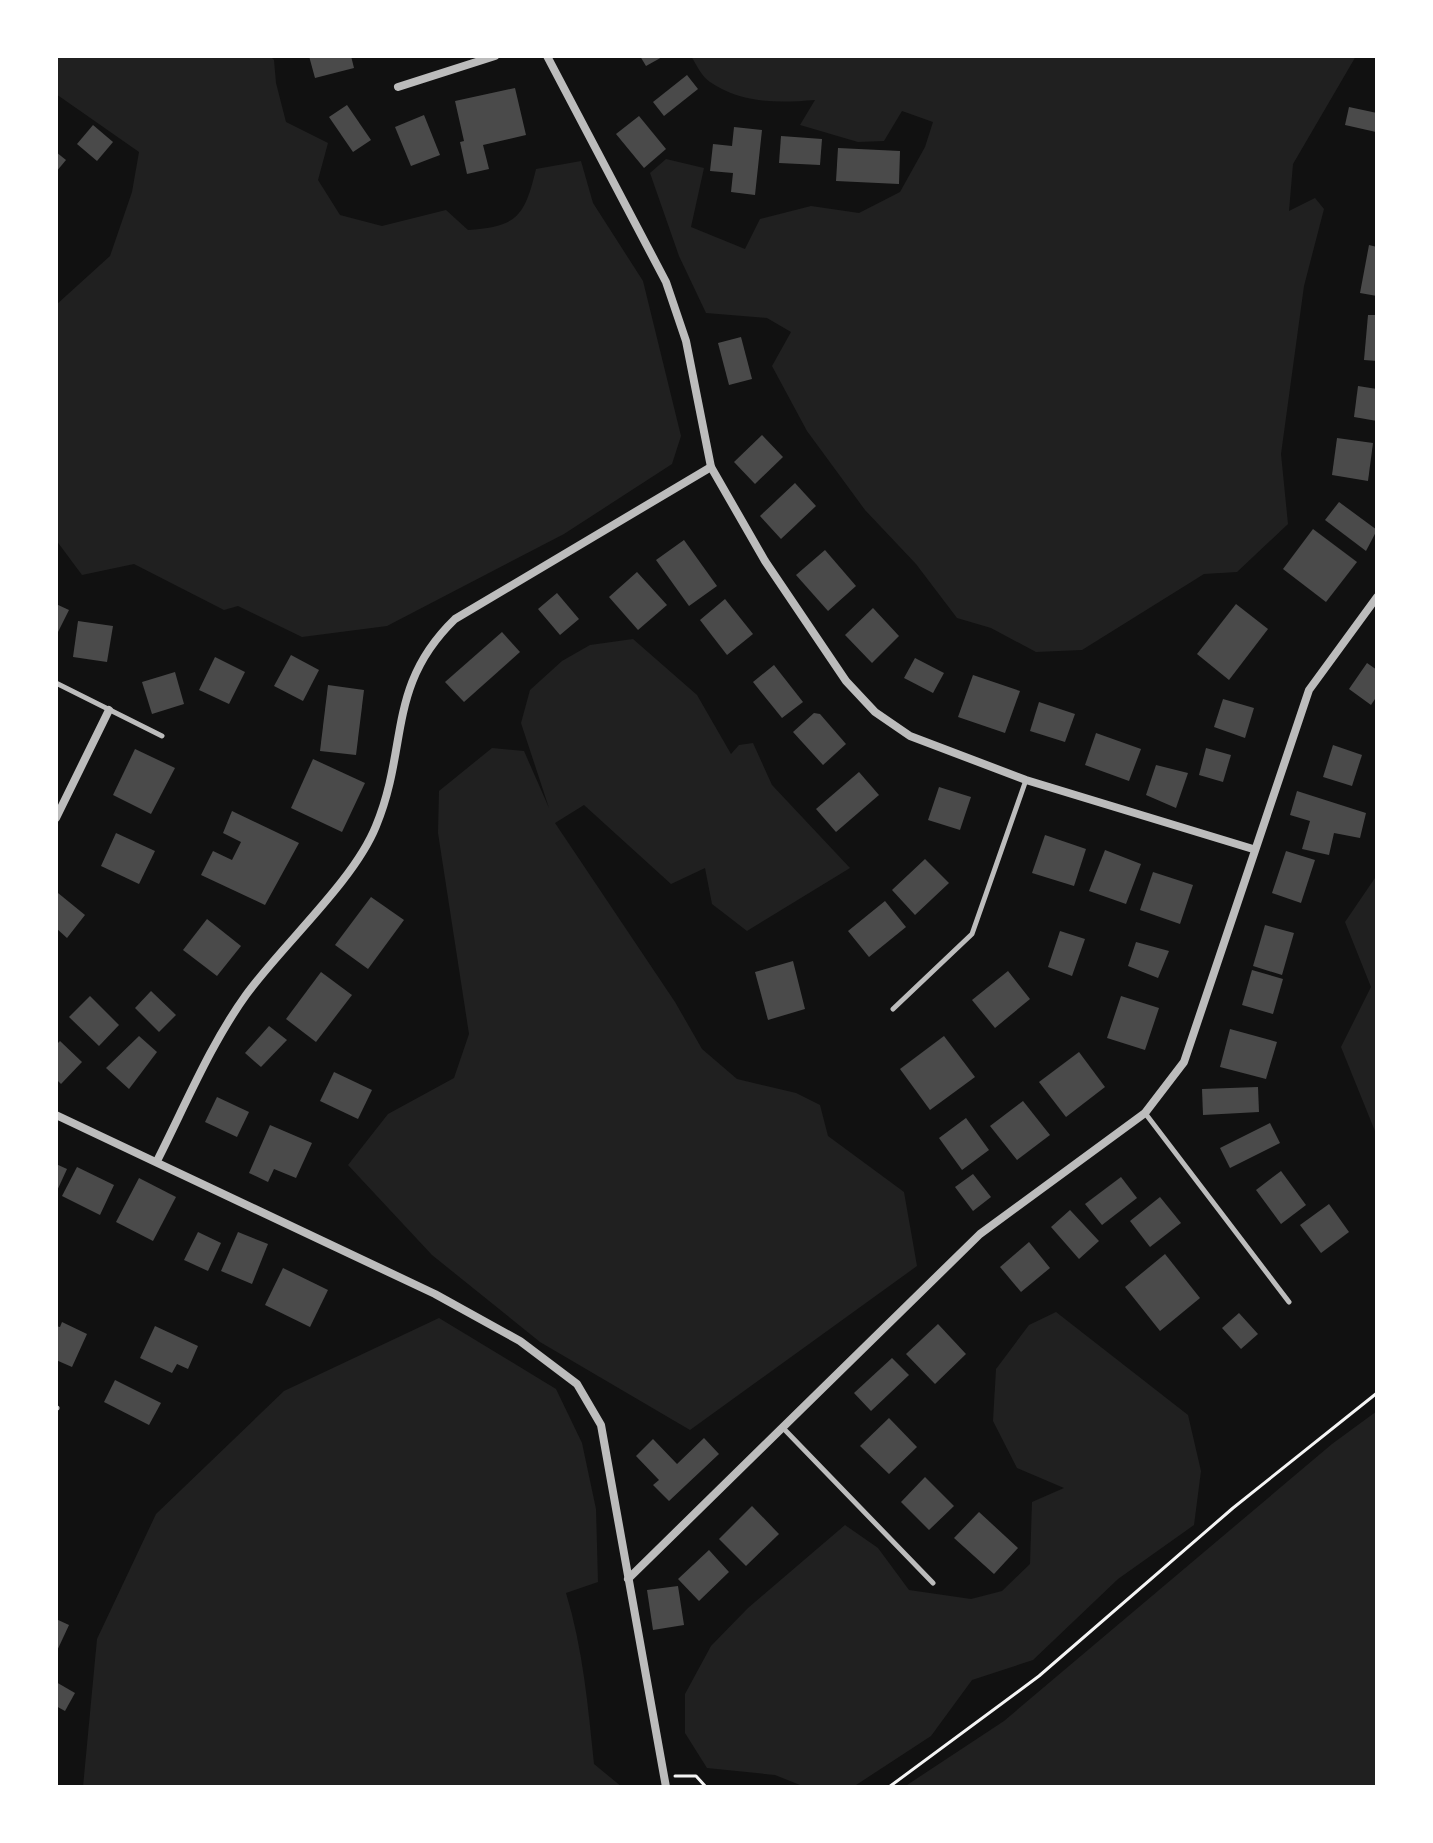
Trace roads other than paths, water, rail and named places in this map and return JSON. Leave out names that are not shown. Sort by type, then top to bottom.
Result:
[{"type":"street","points":[[398,87],[495,56]]},
{"type":"street","points":[[547,56],[666,282],[686,341],[711,467],[765,561],[846,681],[875,712],[910,736],[1026,780],[1253,849]]},
{"type":"street","points":[[157,1161],[206,1061],[246,996],[357,860],[375,830],[386,800],[409,685],[434,640],[455,619],[711,467]]},
{"type":"street","points":[[628,1579],[980,1234],[1145,1113],[1184,1062],[1253,849],[1309,690],[1377,597]]},
{"type":"street","points":[[56,818],[109,710]]},
{"type":"street","points":[[56,1115],[435,1294],[520,1341],[577,1384],[601,1425],[666,1787]]},
{"type":"lane","points":[[56,683],[162,736]]},
{"type":"lane","points":[[893,1009],[972,934],[1026,780]]},
{"type":"lane","points":[[1145,1113],[1289,1302]]},
{"type":"lane","points":[[784,1429],[933,1583]]}]
